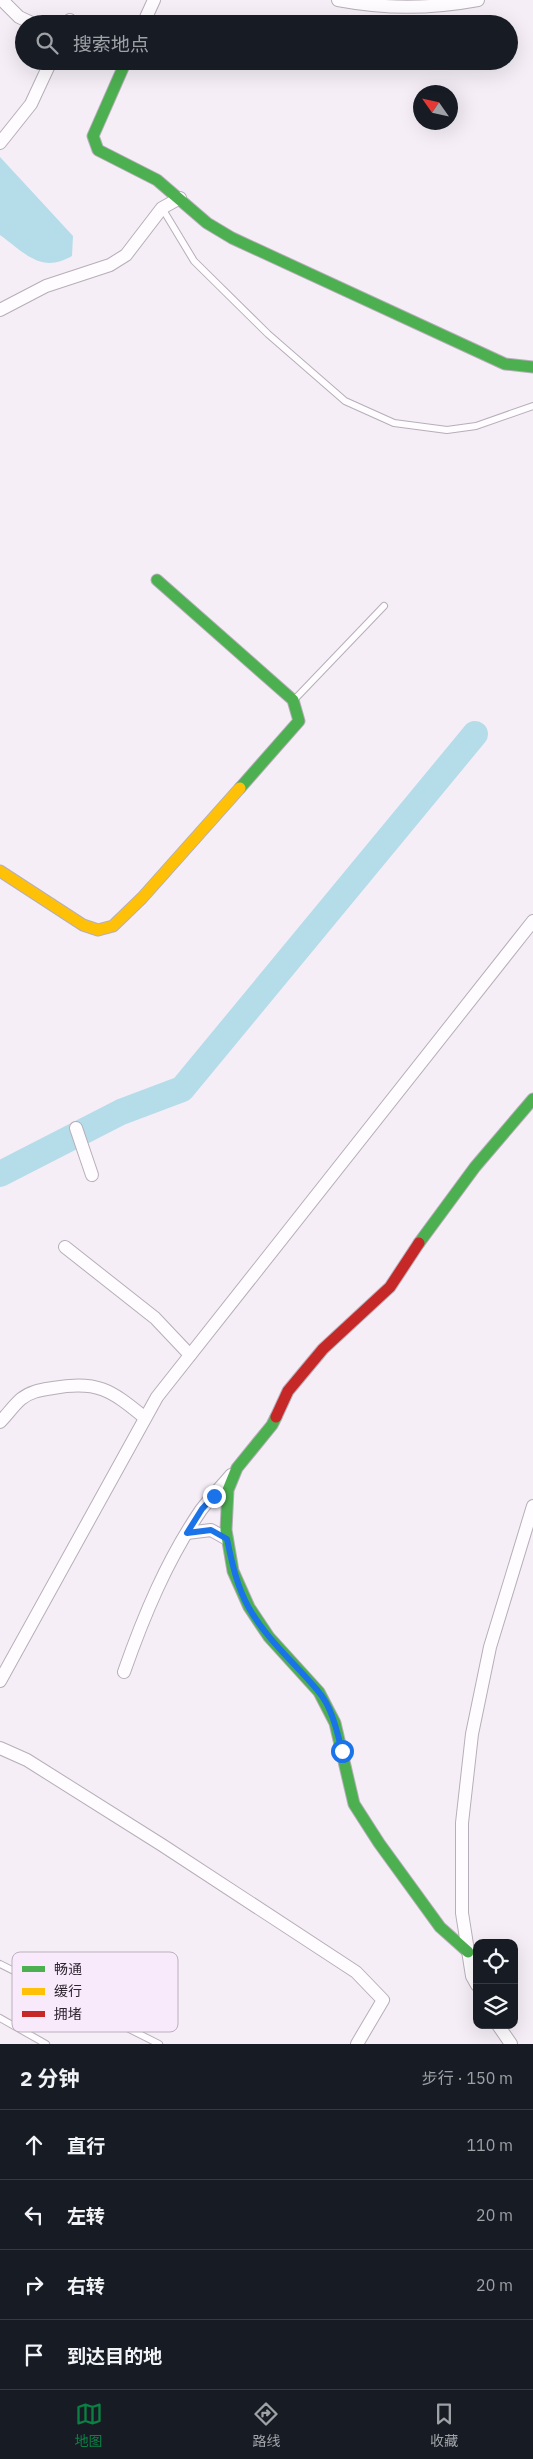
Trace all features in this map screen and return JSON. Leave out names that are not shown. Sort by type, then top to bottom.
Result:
[{"type":"street","points":[[2,0],[17,15]]},
{"type":"street","points":[[147,15],[154,0]]},
{"type":"street","points":[[338,0],[378,7],[428,7],[478,0]]},
{"type":"street","points":[[0,143],[31,104],[47,70]]},
{"type":"street","points":[[122,70],[93,136],[98,150],[112,159],[157,180],[207,223],[232,238],[505,364],[533,368]]},
{"type":"street","points":[[0,310],[46,286],[110,265],[126,255],[162,208],[180,198]]},
{"type":"street","points":[[0,871],[83,925],[98,930],[113,926],[142,898],[299,721],[293,700],[157,580]]},
{"type":"street","points":[[0,1681],[144,1417],[157,1397],[533,921]]},
{"type":"street","points":[[124,1672],[141,1624],[160,1581],[202,1509],[272,1425],[288,1391],[323,1349],[390,1287],[433,1221],[475,1167],[533,1099]]},
{"type":"street","points":[[76,1128],[92,1175]]},
{"type":"street","points":[[65,1247],[156,1318],[190,1355]]},
{"type":"street","points":[[0,1422],[21,1399],[34,1391],[79,1384],[100,1388],[124,1401],[144,1417]]},
{"type":"street","points":[[237,1468],[228,1490],[227,1539],[233,1571],[249,1607],[269,1637],[319,1692],[336,1723],[354,1804],[406,1883],[440,1928],[468,1952]]},
{"type":"street","points":[[476,1984],[472,1976],[462,1913],[462,1823],[472,1734],[490,1647],[533,1506]]},
{"type":"street","points":[[187,1533],[211,1530],[227,1539]]},
{"type":"street","points":[[0,1748],[27,1760],[162,1845],[356,1972],[383,2000],[357,2044]]},
{"type":"street","points":[[501,2029],[511,2044]]},
{"type":"lane","points":[[162,208],[194,261],[268,334],[334,394],[353,405],[394,423],[447,430],[476,426],[533,406]]},
{"type":"lane","points":[[293,700],[384,606]]},
{"type":"lane","points":[[0,1964],[12,1970]]},
{"type":"lane","points":[[0,2018],[12,2025]]},
{"type":"lane","points":[[25,2032],[46,2044]]},
{"type":"lane","points":[[134,2032],[158,2044]]},
{"type":"water","points":[[0,157],[73,236],[72,256],[51,263],[42,262],[26,254],[0,235]]},
{"type":"waterway","points":[[0,1174],[121,1112],[182,1089],[475,734]]},
{"type":"traffic: fast","points":[[122,70],[93,136],[98,150],[157,180],[207,223],[232,238],[505,364],[533,367]]},
{"type":"traffic: fast","points":[[157,580],[293,700],[299,721],[240,788]]},
{"type":"traffic: fast","points":[[419,1243],[475,1167],[533,1099]]},
{"type":"traffic: fast","points":[[276,1417],[272,1425],[237,1468],[228,1490],[226,1530],[233,1571],[249,1607],[269,1637],[319,1692],[335,1723],[354,1804],[379,1843],[440,1927],[468,1952]]},
{"type":"traffic: slow","points":[[0,871],[83,925],[98,930],[113,926],[142,898],[240,788]]},
{"type":"traffic: jam","points":[[276,1417],[288,1391],[323,1349],[390,1287],[419,1243]]},
{"type":"route","points":[[214,1496],[202,1509],[187,1533],[211,1530],[227,1539],[233,1571],[249,1607],[269,1637],[319,1692],[336,1723],[342,1751]]}]
